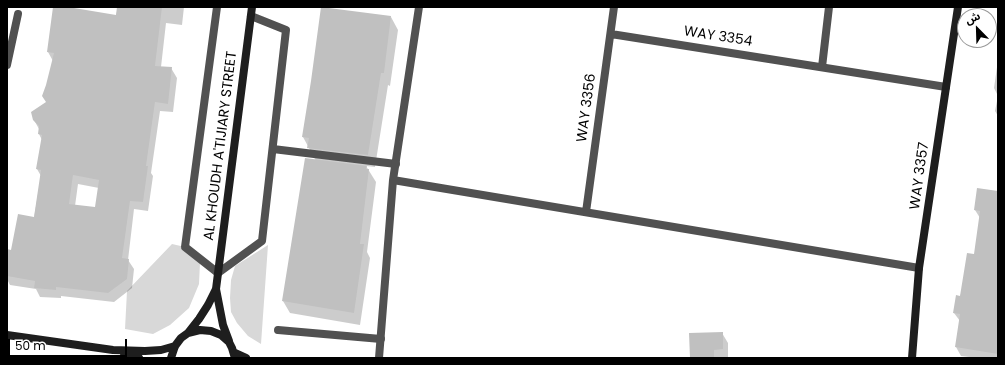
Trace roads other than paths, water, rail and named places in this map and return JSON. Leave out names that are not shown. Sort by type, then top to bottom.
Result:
[{"type":"street","points":[[217,7],[185,247],[218,273],[262,241],[286,30],[251,16]]},
{"type":"street","name":"AL KHOUDH A'TIJIARY STREET","points":[[235,356],[223,325],[216,289],[252,7]]},
{"type":"street","points":[[380,358],[393,180],[419,7]]},
{"type":"street","name":"WAY 3356","points":[[586,212],[614,7]]},
{"type":"street","points":[[822,67],[829,7]]},
{"type":"street","name":"WAY 3357","points":[[910,358],[919,268],[958,7]]},
{"type":"street","points":[[7,65],[18,14]]},
{"type":"street","name":"WAY 3354","points":[[611,34],[946,87]]},
{"type":"street","points":[[273,149],[396,164]]},
{"type":"street","points":[[393,180],[919,268]]},
{"type":"street","name":"AL KHOUDH A'TIJIARY STREET","points":[[175,346],[199,319],[216,289]]},
{"type":"street","points":[[188,333],[200,330],[211,331],[221,335],[229,342]]},
{"type":"street","points":[[278,330],[381,339]]},
{"type":"street","points":[[7,335],[113,350],[161,350],[175,346]]},
{"type":"street","points":[[171,358],[175,346]]},
{"type":"street","points":[[113,350],[139,358]]},
{"type":"street","points":[[235,356],[246,358]]}]
